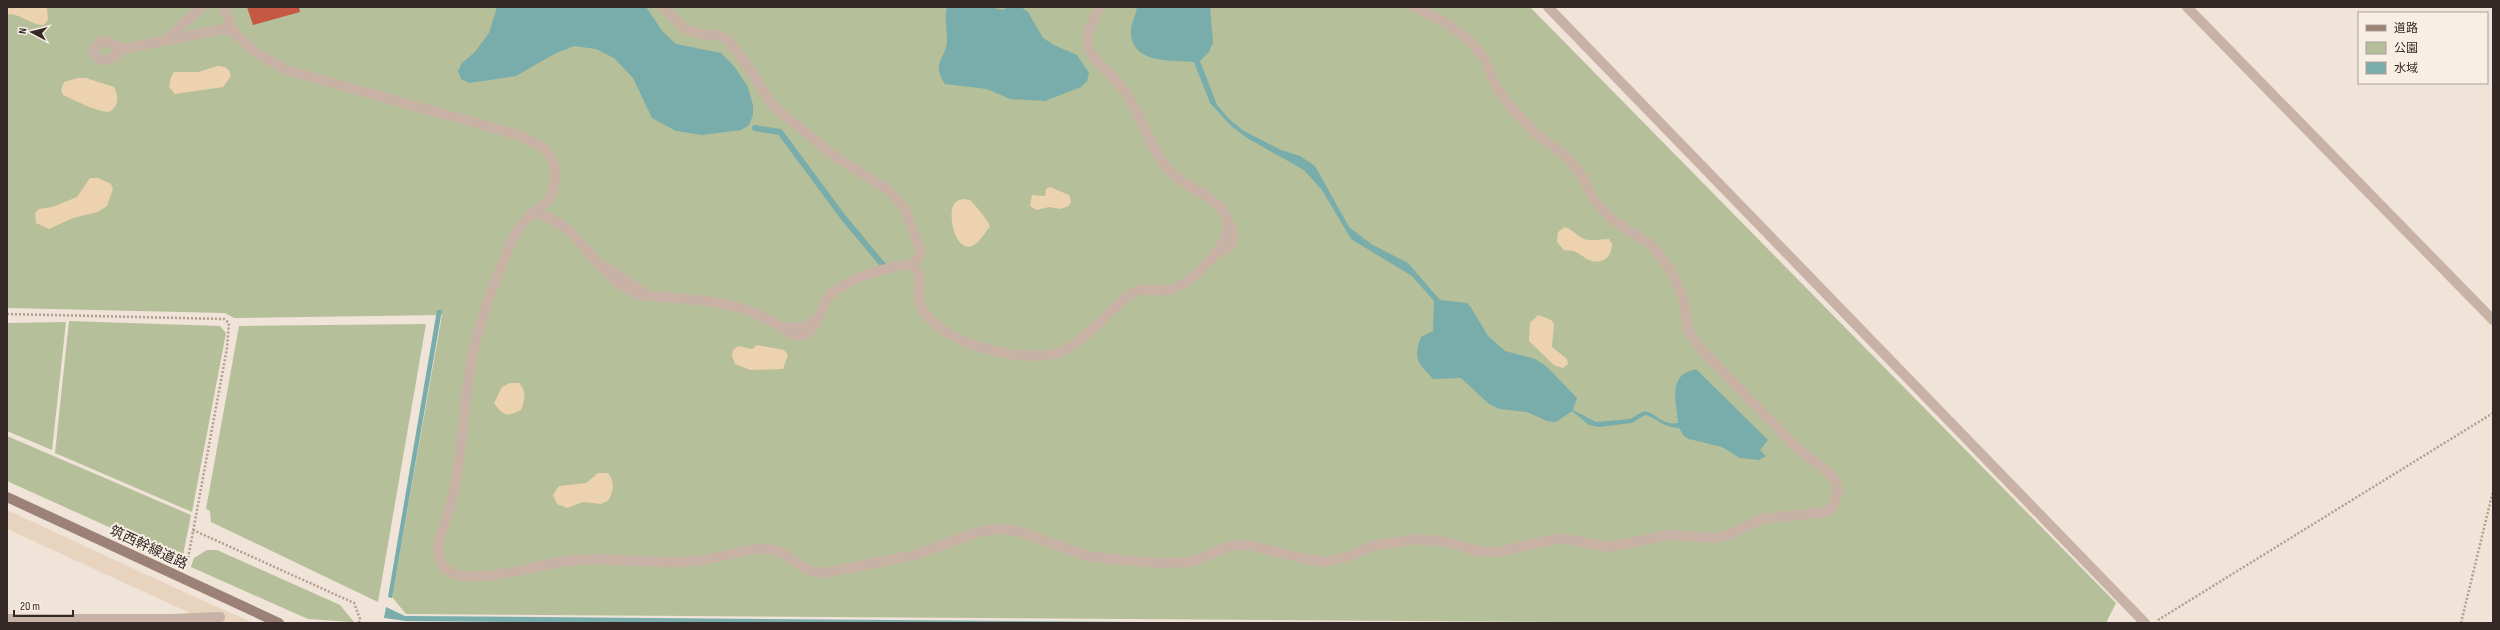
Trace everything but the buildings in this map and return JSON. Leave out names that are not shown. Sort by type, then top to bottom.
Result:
[{"type":"street","points":[[165,40],[202,7]]},
{"type":"street","points":[[663,7],[685,28],[703,34],[721,36],[729,41],[749,68],[772,105],[833,155],[887,189],[905,209],[921,252],[919,300],[926,314],[947,332],[976,346],[1013,354],[1039,355],[1061,352],[1091,331],[1132,293],[1142,290],[1169,290],[1184,284],[1216,254],[1225,242],[1228,227],[1227,220],[1218,206],[1171,173],[1159,157],[1128,96],[1090,52],[1086,43],[1087,32],[1100,7]]},
{"type":"street","points":[[921,252],[913,265],[887,269],[848,283],[831,294],[808,335],[792,335],[781,326],[752,310],[732,304],[640,295],[621,287],[597,262],[577,237],[553,218],[535,213],[529,214],[518,228],[498,275],[479,329],[468,380],[452,501],[438,544],[438,555],[443,566],[452,574],[462,576],[486,576],[567,561],[610,558],[695,562],[754,550],[770,549],[783,553],[810,571],[824,573],[915,555],[978,532],[1008,528],[1087,556],[1120,560],[1162,563],[1192,562],[1230,546],[1249,545],[1301,558],[1326,562],[1347,557],[1375,545],[1421,539],[1447,542],[1478,550],[1498,552],[1560,538],[1609,547],[1670,535],[1713,538],[1728,536],[1761,519],[1824,512],[1832,508],[1838,492],[1836,483],[1829,473],[1798,450],[1699,347],[1688,330],[1684,300],[1671,271],[1654,246],[1614,221],[1595,202],[1582,176],[1566,156],[1536,134],[1508,104],[1496,86],[1485,60],[1470,41],[1443,21],[1414,7]]},
{"type":"street","points":[[1548,7],[2145,623]]},
{"type":"street","points":[[2187,7],[2493,320]]},
{"type":"street","points":[[223,28],[224,8]]},
{"type":"street","points":[[224,8],[235,33]]},
{"type":"street","points":[[122,49],[223,28],[235,33],[254,51],[286,70],[515,134],[538,144],[548,151],[554,161],[556,176],[550,199],[553,218]]},
{"type":"street","points":[[535,213],[550,199]]},
{"type":"street","points":[[913,265],[920,275]]},
{"type":"street","name":"筑西幹線道路","points":[[7,497],[279,623]]},
{"type":"street","points":[[7,619],[172,619],[220,617]]},
{"type":"path","points":[[7,314],[224,319],[229,323],[227,348],[184,579]]},
{"type":"path","points":[[2153,623],[2493,413]]},
{"type":"path","points":[[2461,623],[2493,491]]},
{"type":"path","points":[[193,530],[354,603],[360,619],[359,623]]},
{"type":"green space","points":[[7,7],[1530,7],[2116,603],[2106,623],[1714,623],[406,614],[392,597],[442,315],[234,318],[225,313],[7,308]]},
{"type":"green space","points":[[69,321],[220,326],[226,333],[192,512],[55,453]]},
{"type":"green space","points":[[66,322],[52,450],[7,431],[7,323]]},
{"type":"green space","points":[[426,324],[378,602],[211,522],[210,511],[206,509],[239,326]]},
{"type":"green space","points":[[7,436],[191,515],[182,560],[7,481]]},
{"type":"green space","points":[[207,550],[217,550],[340,605],[354,622],[308,619],[191,567],[194,558]]},
{"type":"sand","points":[[7,7],[47,7],[48,20],[44,25],[39,25],[15,15],[7,15]]},
{"type":"sand","points":[[217,66],[226,68],[231,76],[223,87],[175,94],[169,87],[171,77],[174,72],[199,72]]},
{"type":"sand","points":[[78,78],[86,78],[114,87],[117,94],[115,107],[109,112],[103,111],[92,108],[63,95],[61,90],[64,82]]},
{"type":"sand","points":[[90,178],[98,178],[111,184],[113,189],[107,206],[98,212],[73,218],[49,229],[36,223],[35,213],[39,209],[52,207],[77,197]]},
{"type":"sand","points":[[1050,187],[1069,195],[1071,201],[1069,206],[1060,209],[1049,207],[1037,210],[1030,206],[1032,195],[1045,196],[1046,189]]},
{"type":"sand","points":[[963,199],[970,200],[984,216],[990,226],[974,245],[968,247],[962,245],[958,240],[952,218],[954,204]]},
{"type":"sand","points":[[1565,227],[1585,239],[1609,239],[1612,244],[1612,249],[1608,257],[1597,262],[1587,259],[1579,253],[1564,250],[1557,242],[1558,232]]},
{"type":"sand","points":[[1538,315],[1551,320],[1554,324],[1552,347],[1567,359],[1568,364],[1563,368],[1554,365],[1529,341],[1530,323]]},
{"type":"sand","points":[[757,345],[784,350],[788,355],[783,369],[750,370],[735,364],[732,356],[733,350],[738,346],[752,349]]},
{"type":"sand","points":[[510,383],[519,383],[522,386],[524,402],[521,410],[512,414],[505,414],[494,403],[502,387]]},
{"type":"sand","points":[[598,473],[608,473],[612,480],[612,494],[608,501],[601,504],[583,502],[567,508],[557,504],[553,495],[559,486],[586,483]]},
{"type":"shaded area","points":[[7,510],[253,623],[212,623],[7,529]]},
{"type":"water","points":[[497,7],[646,7],[663,32],[676,44],[721,53],[734,66],[748,87],[753,105],[753,115],[749,125],[741,130],[702,135],[676,131],[652,118],[633,78],[614,58],[596,49],[574,46],[556,53],[516,76],[469,83],[461,79],[458,71],[462,63],[475,52],[489,33]]},
{"type":"water","points":[[947,7],[991,7],[1002,10],[1010,7],[1021,7],[1028,12],[1043,38],[1054,45],[1077,55],[1089,73],[1087,81],[1081,87],[1045,101],[1010,99],[987,89],[945,84],[941,77],[939,65],[945,51],[947,39]]},
{"type":"water","points":[[1137,7],[1210,7],[1213,43],[1209,52],[1200,61],[1217,105],[1229,119],[1244,131],[1281,150],[1300,156],[1315,166],[1349,227],[1371,244],[1408,263],[1440,300],[1467,303],[1488,336],[1505,351],[1535,359],[1546,366],[1577,398],[1573,410],[1596,422],[1630,419],[1644,411],[1649,412],[1668,423],[1678,423],[1675,396],[1677,383],[1680,377],[1685,373],[1697,370],[1768,440],[1760,450],[1766,456],[1759,460],[1740,458],[1722,447],[1689,439],[1684,436],[1679,428],[1664,425],[1645,415],[1632,423],[1599,427],[1589,425],[1572,411],[1556,422],[1547,421],[1527,412],[1500,409],[1489,404],[1461,378],[1433,379],[1418,361],[1417,351],[1421,337],[1433,331],[1434,301],[1412,276],[1351,239],[1322,190],[1304,170],[1247,138],[1230,125],[1210,103],[1194,62],[1155,59],[1146,56],[1139,51],[1134,44],[1131,35],[1131,28]]},
{"type":"water","points":[[437,310],[442,310],[392,598],[388,597]]},
{"type":"water","points":[[386,607],[405,616],[1264,623],[606,623],[406,621],[384,618]]},
{"type":"waterway","points":[[755,128],[780,132],[843,217],[883,265]]}]
